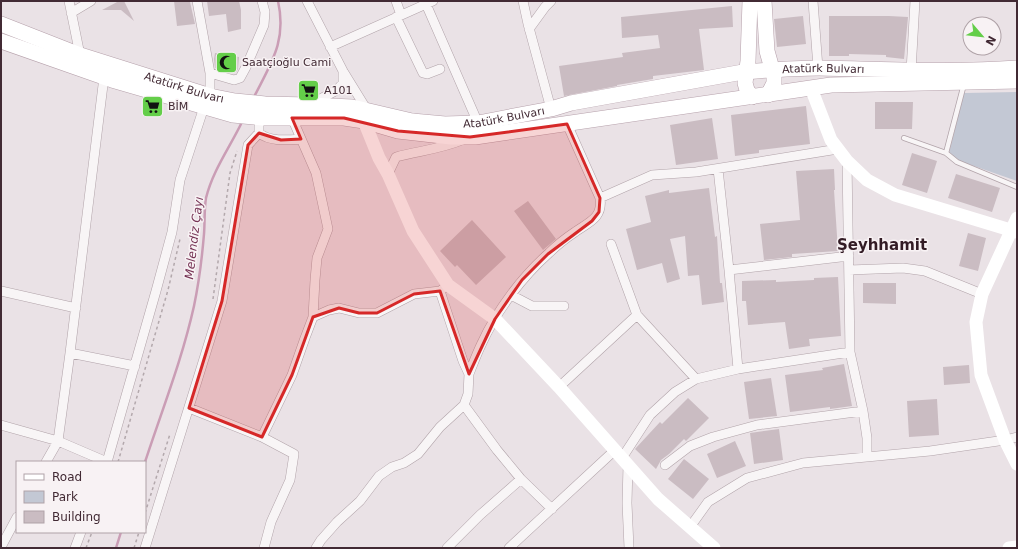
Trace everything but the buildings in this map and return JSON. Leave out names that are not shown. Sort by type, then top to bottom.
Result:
[{"type":"main road","points":[[750,1],[746,87],[752,97]]},
{"type":"main road","points":[[764,1],[767,51],[773,70],[774,83],[768,94]]},
{"type":"main road","name":"Atatürk Bulvarı","points":[[1,24],[80,55],[207,101]]},
{"type":"main road","name":"Atatürk Bulvarı","points":[[1,41],[104,78],[234,108],[292,118],[344,118],[366,115],[445,124],[478,123],[551,109],[571,103],[746,72],[818,68],[911,71],[1017,68]]},
{"type":"main road","name":"Atatürk Bulvarı","points":[[262,113],[309,105],[352,107],[398,131],[450,137],[470,137],[831,85],[1017,81]]},
{"type":"street","points":[[69,1],[80,55]]},
{"type":"street","points":[[71,13],[91,1]]},
{"type":"street","points":[[107,461],[172,232],[180,180],[207,101],[210,73],[197,1]]},
{"type":"street","points":[[210,73],[234,80],[240,78],[264,25],[266,12],[262,1]]},
{"type":"street","points":[[307,1],[366,115],[379,158],[388,174],[413,231],[444,288],[463,361],[469,374]]},
{"type":"street","points":[[396,1],[399,16],[423,73],[427,74],[440,69]]},
{"type":"street","points":[[523,1],[529,30],[551,109]]},
{"type":"street","points":[[529,30],[545,6],[551,1]]},
{"type":"street","points":[[813,1],[818,68]]},
{"type":"street","points":[[911,71],[914,1]]},
{"type":"street","points":[[330,47],[430,2],[478,123]]},
{"type":"street","points":[[309,105],[337,90],[343,83],[343,71]]},
{"type":"street","points":[[47,461],[58,441],[104,78]]},
{"type":"street","points":[[811,88],[831,140],[847,161],[867,180],[895,195],[1015,226],[982,294],[976,322],[981,375],[1011,438],[1017,464]]},
{"type":"street","points":[[145,548],[222,301],[248,145],[259,132],[262,113]]},
{"type":"street","points":[[262,437],[292,375],[313,317],[317,258],[328,229],[316,173],[292,118]]},
{"type":"street","points":[[316,548],[337,522],[360,501],[380,476],[392,467],[404,463],[418,454],[440,427],[464,405],[468,394],[469,374],[482,343],[495,319],[522,280],[548,254],[576,231],[592,221],[599,212],[601,206],[600,198],[568,124]]},
{"type":"street","points":[[259,132],[263,137],[281,140],[302,139]]},
{"type":"street","points":[[388,174],[396,157],[448,146],[470,137]]},
{"type":"street","points":[[600,198],[652,175],[696,172],[838,149]]},
{"type":"street","points":[[847,161],[850,352],[864,411],[867,438],[867,457]]},
{"type":"street","points":[[718,168],[738,369]]},
{"type":"street","points":[[611,244],[637,315],[696,379]]},
{"type":"street","points":[[729,270],[848,256]]},
{"type":"street","points":[[849,270],[903,268],[925,271],[982,294]]},
{"type":"street","points":[[313,317],[329,310],[339,308],[359,313],[377,313],[414,294],[444,288],[495,319],[559,387],[658,499],[714,548]]},
{"type":"street","points":[[1,291],[76,308]]},
{"type":"street","points":[[512,295],[532,306],[564,306]]},
{"type":"street","points":[[559,387],[637,315]]},
{"type":"street","points":[[510,548],[552,509],[622,458],[650,415],[675,392],[696,379],[738,369],[850,352]]},
{"type":"street","points":[[70,353],[135,366]]},
{"type":"street","points":[[464,405],[497,450],[521,479],[552,509]]},
{"type":"street","points":[[189,408],[262,437],[294,454],[290,480],[271,522],[264,548]]},
{"type":"street","points":[[665,464],[690,446],[713,437],[757,425],[864,411]]},
{"type":"street","points":[[1,425],[58,441],[105,461]]},
{"type":"street","points":[[690,527],[708,502],[747,478],[803,463],[930,451],[1011,438]]},
{"type":"street","points":[[622,458],[627,503],[629,548]]},
{"type":"street","points":[[447,548],[480,514],[521,479]]},
{"type":"street","points":[[1,547],[16,519]]},
{"type":"street","points":[[76,548],[81,533]]},
{"type":"street","points":[[1009,548],[1017,547]]},
{"type":"lane","points":[[946,153],[964,82]]},
{"type":"lane","points":[[904,138],[946,153],[957,162],[1017,187]]},
{"type":"path","points":[[213,298],[230,173],[239,146],[248,145]]},
{"type":"path","points":[[146,510],[171,432]]},
{"type":"path","points":[[86,548],[92,533]]},
{"type":"path","points":[[134,548],[139,533]]},
{"type":"highlighted area","points":[[292,118],[344,118],[398,131],[470,137],[567,124],[600,198],[599,212],[592,221],[548,254],[522,280],[495,319],[469,374],[440,291],[414,294],[377,313],[359,313],[339,308],[313,317],[292,375],[262,437],[189,408],[222,301],[248,145],[259,133],[281,140],[301,139]]},
{"type":"green space","points":[[1017,92],[1017,181],[948,157],[964,93]]},
{"type":"waterway","name":"Melendiz Çayı","points":[[254,97],[276,51],[279,40],[280,15],[278,1]]},
{"type":"waterway","name":"Melendiz Çayı","points":[[145,461],[178,365],[194,306],[199,279],[206,198],[217,168],[242,122]]},
{"type":"waterway","name":"Melendiz Çayı","points":[[116,548],[121,533]]},
{"type":"place","name":"Saatçioğlu Cami","points":[[226,62]]},
{"type":"place","name":"A101","points":[[308,90]]},
{"type":"place","name":"BİM","points":[[153,106]]},
{"type":"district","name":"Şeyhhamit","points":[[882,245]]}]
